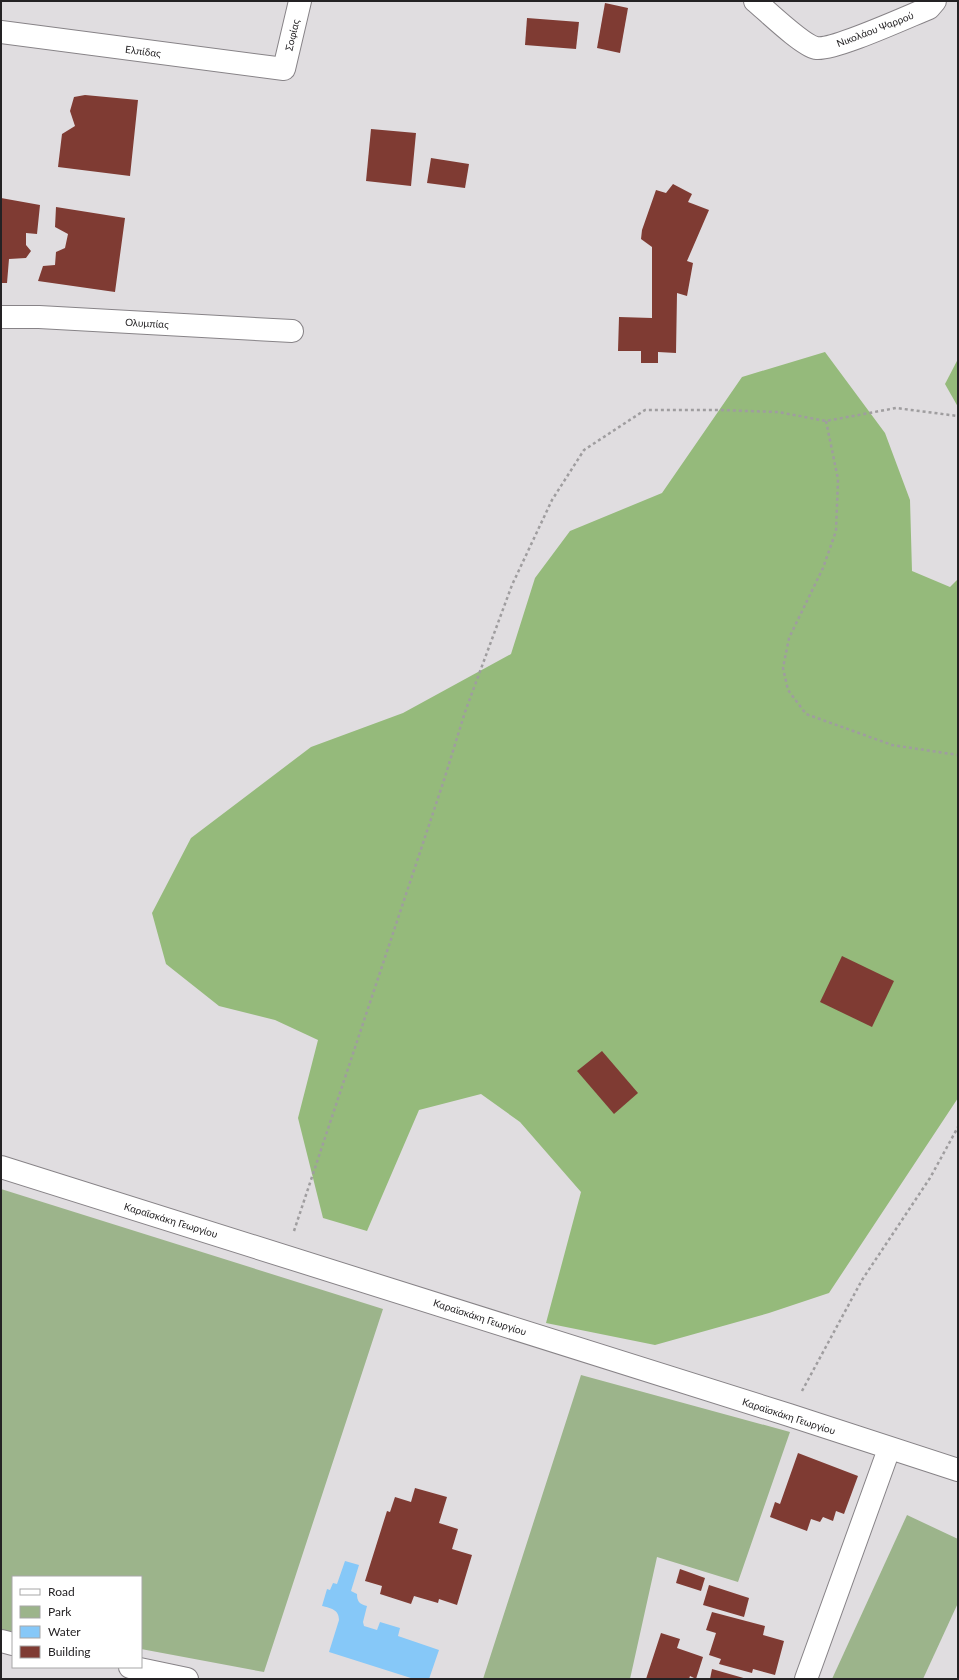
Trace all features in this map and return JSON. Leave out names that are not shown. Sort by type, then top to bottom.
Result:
[{"type":"street","name":"Σοφίας","points":[[284,69],[300,1]]},
{"type":"street","name":"Νικολάου Ψαρρού","points":[[755,1],[802,41],[816,48],[838,44],[929,8],[935,1]]},
{"type":"street","name":"Ελπίδας","points":[[1,32],[284,69]]},
{"type":"street","name":"Ολυμπίας","points":[[1,317],[39,317],[292,331]]},
{"type":"street","name":"Καραϊσκάκη Γεωργίου","points":[[1,1167],[789,1415],[889,1449],[958,1470]]},
{"type":"street","points":[[806,1679],[889,1449]]},
{"type":"street","points":[[1,1642],[12,1644]]},
{"type":"street","points":[[135,1668],[187,1679]]},
{"type":"path","points":[[285,1256],[442,788],[464,712],[512,585],[552,500],[584,450],[645,410],[778,412],[826,421],[896,408],[958,416]]},
{"type":"path","points":[[826,421],[838,479],[836,531],[823,568],[789,638],[783,668],[788,690],[806,714],[892,745],[958,755]]},
{"type":"path","points":[[789,1415],[862,1280],[930,1178],[958,1127]]},
{"type":"green space","points":[[825,352],[885,433],[910,500],[912,571],[950,587],[958,579],[958,1098],[829,1293],[769,1313],[655,1345],[546,1323],[581,1192],[520,1122],[481,1094],[419,1110],[367,1231],[323,1218],[298,1118],[318,1040],[275,1020],[219,1006],[166,964],[152,913],[191,838],[311,747],[403,713],[511,654],[535,578],[570,531],[662,493],[742,377]]},
{"type":"green space","points":[[958,359],[958,407],[945,384]]},
{"type":"green space","points":[[1,1189],[383,1309],[264,1672],[142,1649],[142,1576],[12,1576],[12,1631],[1,1631]]},
{"type":"green space","points":[[581,1375],[790,1432],[738,1582],[657,1557],[630,1679],[483,1679]]},
{"type":"green space","points":[[907,1515],[958,1539],[958,1603],[923,1679],[832,1679]]},
{"type":"water","points":[[345,1561],[359,1565],[351,1591],[357,1594],[357,1599],[360,1603],[367,1606],[363,1622],[364,1626],[377,1630],[380,1622],[400,1628],[398,1636],[439,1650],[429,1679],[414,1679],[329,1652],[339,1616],[336,1611],[322,1606],[327,1589],[330,1590],[333,1583],[337,1584]]},
{"type":"building","points":[[605,3],[628,8],[620,53],[597,48]]},
{"type":"building","points":[[527,18],[579,22],[576,49],[525,45]]},
{"type":"building","points":[[85,95],[138,100],[130,176],[58,167],[62,134],[75,126],[70,111],[74,97]]},
{"type":"building","points":[[371,129],[416,133],[411,186],[366,181]]},
{"type":"building","points":[[431,158],[469,164],[465,188],[427,183]]},
{"type":"building","points":[[673,184],[692,194],[688,202],[709,210],[687,261],[693,263],[687,296],[677,293],[676,353],[658,352],[658,363],[641,363],[641,351],[618,351],[619,317],[652,318],[652,247],[641,239],[642,230],[656,190],[666,193]]},
{"type":"building","points":[[1,198],[40,205],[37,234],[26,233],[26,245],[31,251],[26,258],[9,259],[7,283],[1,283]]},
{"type":"building","points":[[56,207],[125,218],[115,292],[38,281],[43,266],[55,265],[56,252],[65,248],[68,234],[55,227]]},
{"type":"building","points":[[842,956],[894,981],[872,1027],[820,1002]]},
{"type":"building","points":[[602,1051],[638,1093],[614,1114],[577,1071]]},
{"type":"building","points":[[798,1453],[858,1476],[844,1514],[836,1511],[833,1521],[823,1517],[820,1522],[811,1519],[807,1531],[770,1517],[775,1502],[780,1504]]},
{"type":"building","points":[[415,1488],[447,1497],[439,1523],[458,1529],[452,1549],[472,1555],[457,1605],[439,1599],[438,1603],[414,1596],[411,1604],[380,1594],[382,1586],[365,1581],[387,1511],[390,1512],[395,1497],[411,1502]]},
{"type":"building","points":[[680,1569],[705,1578],[701,1591],[676,1583]]},
{"type":"building","points":[[709,1585],[749,1598],[744,1617],[703,1605]]},
{"type":"building","points":[[712,1612],[765,1626],[763,1635],[784,1641],[775,1675],[753,1669],[752,1673],[719,1664],[721,1659],[709,1655],[716,1633],[706,1630]]},
{"type":"building","points":[[661,1633],[680,1639],[677,1648],[703,1657],[696,1679],[690,1676],[689,1679],[646,1679]]},
{"type":"building","points":[[712,1669],[747,1679],[710,1679]]}]
